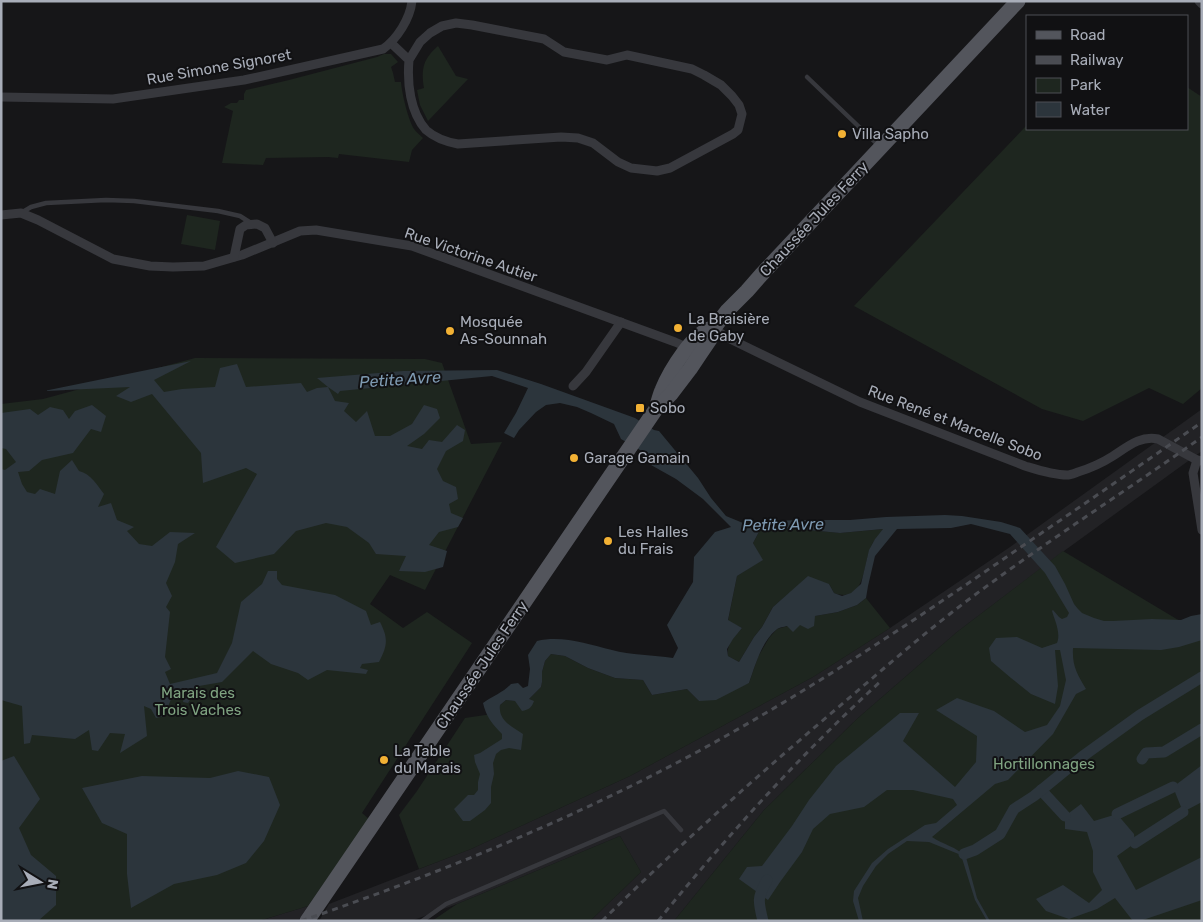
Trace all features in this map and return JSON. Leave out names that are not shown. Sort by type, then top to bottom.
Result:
[{"type":"main road","name":"Chaussée Jules Ferry","points":[[307,921],[646,424],[656,408],[662,389],[678,361],[713,335],[714,328],[729,309],[1018,1]]},
{"type":"street","points":[[409,60],[391,43],[403,26],[412,8],[412,1]]},
{"type":"street","points":[[1198,1],[1202,4]]},
{"type":"street","points":[[456,23],[472,25],[544,39],[564,52],[607,60],[627,56],[692,69],[721,85],[739,104],[742,114],[738,130],[733,134],[670,168],[657,172],[631,168],[618,162],[593,143],[578,138],[561,137],[458,144],[445,142],[426,130],[418,119],[412,104],[407,75],[409,60],[420,42],[442,26],[456,23]]},
{"type":"street","name":"Rue Simone Signoret","points":[[1,97],[113,99],[244,80],[383,49],[391,43]]},
{"type":"street","name":"Rue Victorine Autier","points":[[1,214],[21,213],[114,259],[150,266],[204,266],[242,256],[300,232],[316,230],[412,246],[694,350]]},
{"type":"street","points":[[234,257],[240,229],[251,223],[265,228],[273,243]]},
{"type":"street","points":[[573,386],[586,372],[621,322]]},
{"type":"street","name":"Rue René et Marcelle Sobo","points":[[714,328],[726,338],[860,402],[1041,471],[1068,475],[1086,470],[1138,440],[1145,438],[1158,439],[1196,459]]},
{"type":"street","points":[[1196,459],[1193,473],[1202,530]]},
{"type":"lane","points":[[807,77],[881,148]]},
{"type":"lane","points":[[21,213],[31,207],[46,203],[106,200],[134,201],[218,211],[240,216],[251,223]]},
{"type":"lane","points":[[422,921],[446,904],[664,811],[681,830]]},
{"type":"shaded area","points":[[1202,409],[1202,451],[1064,551],[957,632],[858,718],[764,810],[674,921],[590,921],[641,872],[620,836],[457,904],[411,921],[319,921],[329,904],[471,849],[630,776],[813,677],[890,628],[1010,547]]},
{"type":"shaded area","points":[[308,906],[298,921],[259,921]]},
{"type":"green space","points":[[438,46],[456,76],[468,79],[428,121],[420,105],[417,90],[424,88],[424,65],[429,55]]},
{"type":"green space","points":[[384,54],[391,54],[398,62],[391,67],[395,82],[401,82],[410,119],[414,129],[423,138],[412,150],[409,162],[339,154],[338,158],[266,158],[263,165],[222,163],[233,111],[224,107],[231,103],[237,103],[239,100],[244,100],[246,90]]},
{"type":"green space","points":[[1188,88],[1202,97],[1202,388],[1183,404],[1149,388],[1083,421],[1042,409],[854,306],[1026,126],[1026,130],[1188,130]]},
{"type":"green space","points":[[187,215],[220,221],[215,250],[181,244]]},
{"type":"green space","name":"Marais des Trois Vaches","points":[[195,358],[425,359],[442,363],[471,444],[502,442],[425,590],[390,575],[370,604],[403,628],[427,612],[472,643],[362,813],[369,819],[308,906],[259,921],[1,921],[1,404],[43,399]]},
{"type":"green space","points":[[761,528],[840,533],[884,529],[871,546],[861,582],[852,593],[844,595],[834,593],[829,584],[788,594],[773,607],[739,662],[728,656],[728,648],[731,641],[742,628],[728,621],[737,576],[762,560],[753,543]]},
{"type":"green space","name":"Hortillonnages","points":[[1063,551],[1180,621],[1202,617],[1202,921],[674,921],[764,810],[858,718],[957,632]]},
{"type":"green space","points":[[866,598],[890,628],[813,677],[630,776],[471,849],[419,869],[399,815],[465,718],[499,713],[500,705],[506,700],[529,699],[541,687],[545,661],[551,654],[565,656],[588,668],[615,678],[643,680],[652,695],[687,689],[699,701],[749,683],[758,657],[769,638],[777,629],[799,625],[815,616],[838,612],[857,605]]},
{"type":"green space","points":[[620,836],[641,872],[590,921],[432,921],[457,904]]},
{"type":"water","points":[[191,361],[154,380],[164,392],[215,387],[220,368],[237,364],[246,387],[301,383],[307,392],[317,388],[328,387],[335,401],[349,403],[344,411],[356,422],[367,411],[375,436],[390,436],[412,424],[424,405],[437,409],[440,418],[424,434],[407,446],[422,449],[429,440],[442,442],[457,425],[465,430],[463,441],[446,451],[437,469],[443,481],[456,487],[458,499],[449,504],[451,513],[463,518],[458,527],[439,532],[429,545],[447,551],[443,567],[425,572],[399,571],[406,556],[376,554],[369,543],[347,527],[326,523],[296,531],[274,554],[235,563],[216,547],[257,474],[246,468],[203,483],[201,453],[152,394],[131,402],[116,396],[130,387],[44,391]]},
{"type":"water","name":"Petite Avre","points":[[497,370],[635,418],[654,430],[659,431],[698,478],[726,516],[743,523],[945,515],[1001,522],[1020,528],[1055,566],[1074,604],[1082,613],[1104,621],[1181,620],[1202,614],[1202,640],[1161,650],[1073,648],[1073,660],[1076,670],[1086,689],[1076,694],[1053,734],[1008,780],[995,784],[932,837],[966,857],[977,898],[990,921],[987,921],[975,900],[961,855],[929,842],[907,841],[888,854],[876,866],[863,886],[858,898],[863,921],[859,921],[853,901],[854,891],[872,863],[888,849],[925,825],[936,823],[957,805],[953,799],[913,790],[887,790],[864,807],[830,814],[813,829],[802,852],[768,900],[739,879],[747,867],[762,866],[836,766],[900,713],[919,713],[903,741],[955,787],[976,762],[977,736],[936,710],[957,698],[994,711],[1025,732],[1047,725],[1060,706],[1066,680],[1060,650],[1055,650],[1058,686],[1055,704],[1031,694],[1011,678],[991,661],[989,648],[996,638],[1017,637],[1042,648],[1057,643],[1058,631],[1052,611],[1062,619],[1067,617],[1069,613],[1045,573],[1010,534],[971,524],[951,528],[897,529],[875,556],[866,598],[857,605],[838,612],[815,616],[814,626],[808,629],[800,625],[793,632],[787,626],[777,629],[763,647],[749,683],[716,700],[699,701],[687,689],[652,695],[643,680],[615,678],[588,668],[565,656],[551,654],[545,661],[541,687],[529,699],[534,701],[530,708],[522,711],[515,701],[506,700],[500,705],[503,719],[523,734],[521,750],[509,748],[501,750],[496,754],[493,763],[494,774],[491,787],[491,803],[470,821],[463,821],[454,809],[468,795],[474,795],[478,790],[480,774],[474,755],[502,739],[502,734],[490,720],[483,703],[502,692],[511,684],[518,683],[523,688],[528,686],[530,669],[528,655],[537,641],[546,639],[565,640],[619,652],[673,658],[678,648],[667,625],[693,582],[694,557],[715,532],[731,527],[703,499],[676,479],[651,465],[640,450],[621,439],[614,424],[577,407],[560,403],[546,405],[536,412],[514,438],[504,433],[528,388],[492,376],[340,391],[338,394],[317,378],[403,371]],"holes":[[[761,528],[840,533],[883,529],[869,550],[861,584],[851,593],[842,596],[834,593],[829,584],[808,576],[773,607],[739,662],[728,656],[727,649],[742,628],[728,620],[737,576],[763,560],[753,543]]]},
{"type":"water","points":[[92,405],[106,416],[101,432],[91,429],[73,453],[42,460],[29,471],[18,472],[27,492],[35,494],[40,489],[55,494],[60,471],[72,460],[79,471],[90,477],[104,494],[98,507],[111,503],[117,520],[134,527],[127,531],[139,544],[152,546],[170,532],[195,533],[178,544],[175,562],[166,583],[172,596],[166,607],[170,612],[165,657],[171,669],[165,672],[170,684],[217,673],[232,643],[241,602],[262,584],[268,571],[277,571],[277,579],[282,585],[335,595],[366,611],[371,625],[380,622],[386,642],[379,662],[362,664],[360,668],[368,670],[366,674],[327,670],[308,680],[298,673],[271,664],[253,651],[222,682],[199,686],[188,703],[183,702],[186,688],[172,697],[164,716],[156,718],[151,709],[144,706],[147,736],[120,753],[125,734],[110,733],[98,751],[92,750],[89,730],[75,739],[32,735],[30,743],[24,744],[22,706],[1,700],[1,469],[5,470],[16,462],[6,449],[1,448],[1,413],[30,409],[38,415],[50,407],[63,410],[69,419],[75,411]]},
{"type":"water","points":[[14,756],[40,799],[19,828],[31,855],[56,876],[56,905],[38,921],[1,921],[1,761]]},
{"type":"water","points":[[1202,765],[1202,802],[1183,812],[1173,787]]},
{"type":"water","points":[[238,771],[269,777],[280,805],[264,841],[246,863],[217,875],[174,884],[131,908],[127,874],[127,834],[102,823],[82,788],[142,776],[210,778]]},
{"type":"water","points":[[1081,804],[1094,821],[1117,814],[1134,834],[1135,843],[1117,856],[1136,890],[1202,857],[1202,900],[1140,921],[1133,921],[1115,898],[1097,909],[1069,919],[1046,911],[1036,899],[1063,885],[1089,903],[1102,890],[1093,872],[1093,851],[1087,832],[1065,829],[1065,816]]},
{"type":"waterway","points":[[964,854],[975,850],[1000,834],[1014,809],[1034,796],[1083,756],[1140,715],[1202,677]]},
{"type":"waterway","points":[[1142,759],[1146,753],[1164,752],[1202,729]]},
{"type":"waterway","points":[[1117,814],[1173,787]]},
{"type":"waterway","points":[[1041,790],[1065,816]]},
{"type":"waterway","points":[[1135,843],[1183,812]]},
{"type":"waterway","points":[[763,921],[759,900],[767,880]]},
{"type":"railway","points":[[301,921],[453,865],[552,823],[649,777],[739,729],[900,629],[1202,422]]},
{"type":"railway","points":[[602,921],[746,787],[937,624],[1029,556],[1202,437]]},
{"type":"railway","points":[[658,921],[765,797],[881,681]]},
{"type":"place","name":"Villa Sapho","points":[[842,134]]},
{"type":"place","name":"La Braisière de Gaby","points":[[678,328]]},
{"type":"place","name":"Mosquée As-Sounnah","points":[[450,331]]},
{"type":"place","name":"Sobo","points":[[640,408]]},
{"type":"place","name":"Garage Gamain","points":[[574,458]]},
{"type":"place","name":"Les Halles du Frais","points":[[608,541]]},
{"type":"place","name":"La Table du Marais","points":[[384,760]]}]
